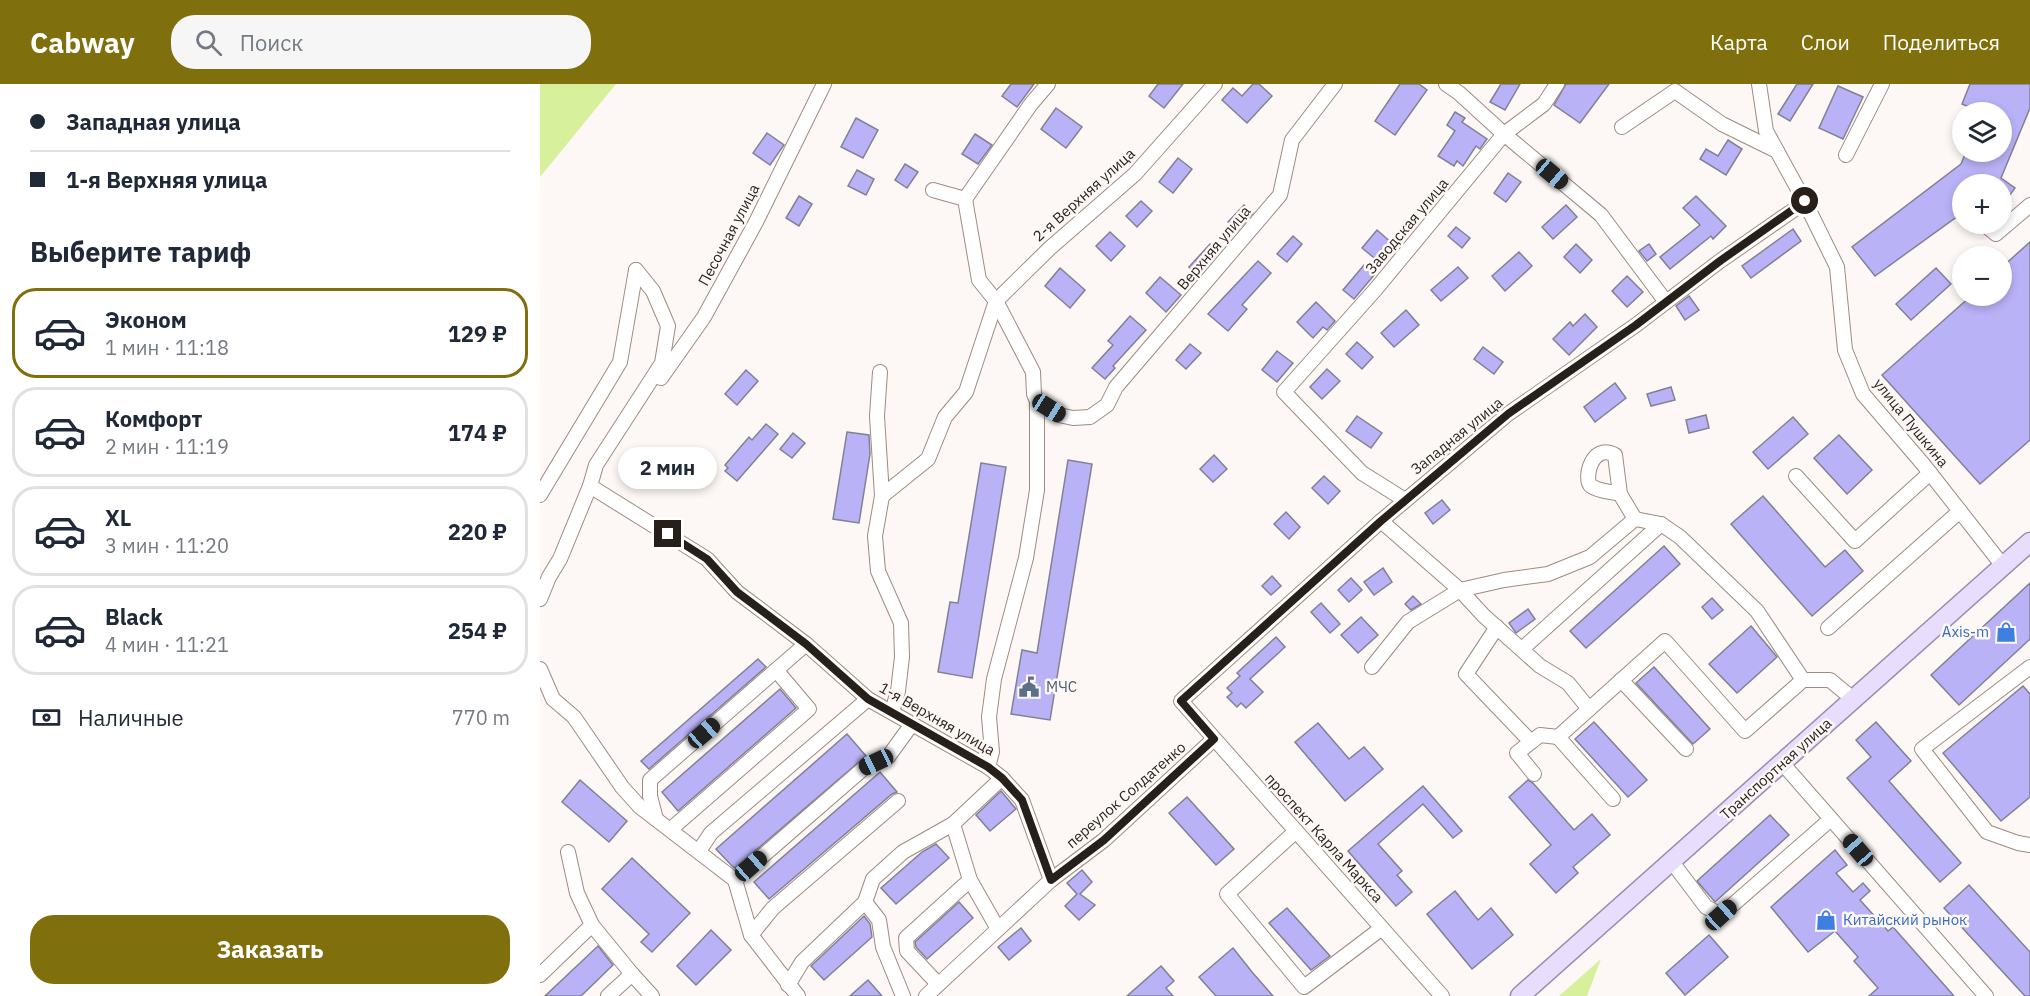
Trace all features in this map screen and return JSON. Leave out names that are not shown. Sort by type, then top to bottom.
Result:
[{"type":"main road","name":"Транспортная улица","points":[[1520,996],[2030,542]]},
{"type":"street","name":"Песочная улица","points":[[645,389],[662,377],[704,317],[756,222],[824,84]]},
{"type":"street","points":[[988,767],[992,752],[988,717],[994,680],[1026,558],[1037,490],[1037,402],[1034,394],[1033,372],[996,301],[979,280],[965,200],[1031,104],[1048,84]]},
{"type":"street","name":"2-я Верхняя улица","points":[[996,301],[1050,248],[1135,174],[1215,84]]},
{"type":"street","name":"Верхняя улица","points":[[1037,402],[1059,415],[1073,418],[1090,417],[1107,405],[1116,387],[1280,195],[1292,140],[1335,84]]},
{"type":"street","points":[[1446,84],[1601,215],[1666,302]]},
{"type":"street","name":"Заводская улица","points":[[1405,500],[1362,473],[1284,392],[1375,290],[1504,134],[1544,104],[1557,84]]},
{"type":"street","name":"улица Пушкина","points":[[1759,84],[1766,131],[1805,201],[1837,267],[1845,350],[1863,394],[1930,473],[2003,566]]},
{"type":"street","points":[[1846,155],[1882,84]]},
{"type":"street","points":[[1622,127],[1675,91],[1722,124],[1777,152]]},
{"type":"street","points":[[933,190],[965,200]]},
{"type":"street","name":"Западная улица","points":[[1181,701],[1381,521],[1508,414],[1805,201]]},
{"type":"street","points":[[2012,220],[2030,205]]},
{"type":"street","points":[[540,495],[620,362],[636,270],[652,291],[668,326],[662,363],[596,465],[590,486],[560,560],[540,599]]},
{"type":"street","points":[[882,496],[928,459],[945,417],[966,392],[996,301]]},
{"type":"street","points":[[880,372],[877,417],[882,496],[875,536],[878,571],[901,623],[902,657],[898,690],[892,712]]},
{"type":"street","points":[[1796,476],[1855,541],[1930,473]]},
{"type":"street","name":"1-я Верхняя улица","points":[[590,486],[707,559],[737,592],[806,644],[868,699],[988,767],[1002,778],[1022,800],[1051,880]]},
{"type":"street","points":[[1620,494],[1635,519],[1661,524],[1680,537],[1757,611],[1803,680]]},
{"type":"street","points":[[1828,628],[1960,511]]},
{"type":"street","points":[[1372,667],[1408,622],[1460,590],[1504,580],[1548,574],[1590,557],[1635,519]]},
{"type":"street","points":[[1381,521],[1460,590],[1540,666],[1568,683],[1589,709]]},
{"type":"street","points":[[1522,649],[1661,524]]},
{"type":"street","points":[[1497,627],[1466,674],[1531,742]]},
{"type":"street","points":[[1558,737],[1665,641],[1745,731],[1803,680],[1830,680],[1853,699]]},
{"type":"street","points":[[656,819],[650,796],[650,780],[806,644]]},
{"type":"street","points":[[2030,667],[1922,749],[1987,832],[2018,843],[2030,844]]},
{"type":"street","points":[[540,669],[553,699],[574,717],[622,787],[640,807],[735,880],[751,935],[798,996]]},
{"type":"street","points":[[671,829],[809,709],[776,670]]},
{"type":"street","points":[[1622,680],[1686,749]]},
{"type":"street","points":[[699,851],[711,833],[868,699]]},
{"type":"street","name":"проспект Карла Маркса","points":[[1181,701],[1442,996]]},
{"type":"street","points":[[735,880],[864,768],[888,757],[912,724]]},
{"type":"street","points":[[1534,774],[1517,753],[1540,735],[1558,737],[1613,799]]},
{"type":"street","name":"переулок Солдатенко","points":[[926,996],[1051,880],[1104,840],[1214,739]]},
{"type":"street","points":[[1782,764],[1986,996]]},
{"type":"street","points":[[788,985],[802,962],[865,902],[873,879],[903,852],[953,824],[1002,778]]},
{"type":"street","points":[[751,935],[773,908],[898,801]]},
{"type":"street","points":[[1672,862],[1706,907],[1721,915],[1831,819]]},
{"type":"street","points":[[953,824],[970,880],[998,929]]},
{"type":"street","points":[[1296,831],[1227,894],[1304,987],[1382,928]]},
{"type":"street","points":[[568,852],[577,892],[592,925],[652,996]]},
{"type":"street","points":[[938,984],[907,951],[906,938],[970,880]]},
{"type":"street","points":[[865,902],[879,920],[882,947],[903,996]]},
{"type":"street","points":[[540,975],[592,925]]},
{"type":"street","points":[[608,996],[632,974]]},
{"type":"green space","points":[[540,84],[616,84],[540,177]]},
{"type":"green space","points":[[1601,959],[1587,996],[1559,996]]},
{"type":"building","points":[[1011,84],[1034,84],[1017,107],[1002,96]]},
{"type":"building","points":[[1158,84],[1183,84],[1164,108],[1149,96]]},
{"type":"building","points":[[1253,84],[1259,84],[1272,96],[1247,123],[1222,100],[1233,88],[1242,96]]},
{"type":"building","points":[[1400,84],[1419,84],[1427,90],[1395,135],[1375,121]]},
{"type":"building","points":[[1501,84],[1520,84],[1505,110],[1490,102]]},
{"type":"building","points":[[1566,84],[1609,84],[1580,123],[1554,105]]},
{"type":"building","points":[[1797,84],[1813,84],[1790,121],[1778,114]]},
{"type":"building","points":[[1970,84],[2030,84],[2030,108],[2012,151],[2012,102],[1963,102]]},
{"type":"building","points":[[1838,86],[1863,97],[1843,139],[1819,128]]},
{"type":"building","points":[[1056,108],[1082,127],[1066,148],[1041,129]]},
{"type":"building","points":[[1455,112],[1465,118],[1462,122],[1487,139],[1480,149],[1476,146],[1463,166],[1457,161],[1454,166],[1438,156],[1455,131],[1447,125]]},
{"type":"building","points":[[856,118],[878,130],[863,158],[841,147]]},
{"type":"building","points":[[767,133],[784,145],[770,165],[753,153]]},
{"type":"building","points":[[975,134],[992,145],[978,164],[962,154]]},
{"type":"building","points":[[1728,140],[1742,149],[1726,175],[1700,159],[1706,149],[1718,156]]},
{"type":"building","points":[[1178,158],[1192,169],[1173,193],[1159,182]]},
{"type":"building","points":[[1962,162],[2008,162],[2003,174],[1952,174],[1952,220],[1875,276],[1852,247]]},
{"type":"building","points":[[905,164],[918,172],[907,188],[895,180]]},
{"type":"building","points":[[857,170],[874,179],[866,195],[848,186]]},
{"type":"building","points":[[1508,173],[1521,182],[1506,202],[1494,193]]},
{"type":"building","points":[[799,196],[812,204],[799,226],[786,218]]},
{"type":"building","points":[[1696,196],[1726,226],[1713,239],[1711,236],[1670,269],[1660,257],[1700,225],[1683,208]]},
{"type":"building","points":[[1141,201],[1152,211],[1137,227],[1126,216]]},
{"type":"building","points":[[1244,205],[1253,213],[1237,231],[1228,222]]},
{"type":"building","points":[[1566,205],[1577,217],[1553,239],[1542,227]]},
{"type":"building","points":[[1456,227],[1470,238],[1462,248],[1448,236]]},
{"type":"building","points":[[1793,229],[1801,241],[1751,278],[1742,266]]},
{"type":"building","points":[[1377,230],[1393,244],[1378,261],[1362,248]]},
{"type":"building","points":[[1110,232],[1125,246],[1111,261],[1096,246]]},
{"type":"building","points":[[1293,236],[1302,244],[1287,262],[1277,254]]},
{"type":"building","points":[[2030,242],[2030,440],[1980,484],[1882,375],[1960,306],[2012,306],[2012,258]]},
{"type":"building","points":[[1210,244],[1219,252],[1198,276],[1189,267]]},
{"type":"building","points":[[1576,244],[1592,260],[1580,273],[1564,257]]},
{"type":"building","points":[[1649,244],[1656,254],[1647,261],[1639,251]]},
{"type":"building","points":[[1519,252],[1532,266],[1505,291],[1492,276]]},
{"type":"building","points":[[1258,261],[1271,273],[1242,305],[1247,309],[1228,331],[1208,314]]},
{"type":"building","points":[[1364,265],[1375,274],[1354,299],[1343,290]]},
{"type":"building","points":[[1458,267],[1468,278],[1441,301],[1431,290]]},
{"type":"building","points":[[1060,268],[1085,290],[1070,308],[1045,286]]},
{"type":"building","points":[[1936,268],[1951,284],[1911,320],[1896,304]]},
{"type":"building","points":[[1627,276],[1643,292],[1627,307],[1612,291]]},
{"type":"building","points":[[1160,277],[1181,295],[1166,312],[1146,293]]},
{"type":"building","points":[[1689,296],[1699,310],[1685,320],[1676,306]]},
{"type":"building","points":[[1316,302],[1335,321],[1327,330],[1323,327],[1313,338],[1297,322]]},
{"type":"building","points":[[1406,310],[1419,325],[1394,347],[1381,333]]},
{"type":"building","points":[[1585,314],[1597,327],[1569,355],[1553,339],[1570,322],[1573,326]]},
{"type":"building","points":[[1130,316],[1146,330],[1113,366],[1115,368],[1105,379],[1092,368],[1113,345],[1108,341]]},
{"type":"building","points":[[1357,342],[1373,357],[1362,369],[1346,354]]},
{"type":"building","points":[[1190,344],[1201,353],[1186,369],[1176,360]]},
{"type":"building","points":[[1483,347],[1503,362],[1494,374],[1474,359]]},
{"type":"building","points":[[1277,351],[1293,363],[1277,382],[1262,370]]},
{"type":"building","points":[[1327,369],[1340,381],[1322,399],[1310,387]]},
{"type":"building","points":[[746,370],[758,381],[737,405],[725,394]]},
{"type":"building","points":[[1615,383],[1626,398],[1595,422],[1584,407]]},
{"type":"building","points":[[1671,387],[1675,400],[1651,406],[1647,394]]},
{"type":"building","points":[[1706,415],[1709,428],[1689,433],[1686,420]]},
{"type":"building","points":[[1357,416],[1382,433],[1371,448],[1346,431]]},
{"type":"building","points":[[1793,417],[1808,434],[1768,469],[1753,452]]},
{"type":"building","points":[[766,424],[778,434],[737,481],[725,471],[728,468],[725,465],[749,437],[752,440]]},
{"type":"building","points":[[847,432],[869,435],[870,454],[859,523],[833,519]]},
{"type":"building","points":[[793,433],[805,443],[792,458],[780,449]]},
{"type":"building","points":[[1839,435],[1872,470],[1847,494],[1814,458]]},
{"type":"building","points":[[1214,455],[1227,469],[1213,482],[1200,469]]},
{"type":"building","points":[[1068,460],[1092,464],[1050,720],[1011,714],[1022,650],[1037,653]]},
{"type":"building","points":[[981,463],[1006,467],[972,678],[938,672],[950,602],[958,603]]},
{"type":"building","points":[[1324,476],[1340,491],[1328,504],[1312,488]]},
{"type":"building","points":[[1763,496],[1825,567],[1845,550],[1863,571],[1812,616],[1731,524]]},
{"type":"building","points":[[1442,500],[1450,510],[1433,524],[1425,513]]},
{"type":"building","points":[[1286,512],[1300,527],[1289,539],[1274,524]]},
{"type":"building","points":[[1664,546],[1680,564],[1586,648],[1570,631]]},
{"type":"building","points":[[1383,568],[1392,582],[1374,595],[1364,582]]},
{"type":"building","points":[[1272,576],[1281,586],[1271,595],[1262,586]]},
{"type":"building","points":[[1351,578],[1362,590],[1349,602],[1338,590]]},
{"type":"building","points":[[2030,583],[2030,639],[1959,705],[1931,675]]},
{"type":"building","points":[[1413,596],[1421,604],[1411,610],[1405,604]]},
{"type":"building","points":[[1712,598],[1723,610],[1712,619],[1702,607]]},
{"type":"building","points":[[1321,603],[1340,624],[1330,633],[1311,612]]},
{"type":"building","points":[[1528,609],[1535,619],[1516,633],[1509,623]]},
{"type":"building","points":[[1361,617],[1378,635],[1358,653],[1341,635]]},
{"type":"building","points":[[1751,626],[1777,657],[1737,693],[1709,664]]},
{"type":"building","points":[[1276,637],[1285,647],[1250,679],[1263,692],[1246,708],[1241,703],[1237,707],[1227,697],[1232,693],[1227,688],[1240,676],[1237,673]]},
{"type":"building","points":[[758,659],[766,667],[649,769],[641,761]]},
{"type":"building","points":[[1654,667],[1710,729],[1693,744],[1636,683]]},
{"type":"building","points":[[2023,686],[2030,694],[2030,797],[2001,821],[1943,753]]},
{"type":"building","points":[[780,689],[796,708],[678,811],[662,792]]},
{"type":"building","points":[[1594,722],[1647,780],[1628,797],[1575,739]]},
{"type":"building","points":[[1876,722],[1911,761],[1889,781],[1961,863],[1940,882],[1847,778],[1871,757],[1856,740]]},
{"type":"building","points":[[1318,723],[1349,759],[1364,747],[1383,769],[1345,801],[1295,742]]},
{"type":"building","points":[[847,734],[866,756],[735,868],[732,866],[716,849]]},
{"type":"building","points":[[880,772],[897,792],[769,899],[754,882]]},
{"type":"building","points":[[580,780],[627,821],[609,842],[562,802]]},
{"type":"building","points":[[1528,780],[1574,830],[1592,814],[1610,835],[1573,867],[1578,873],[1556,893],[1530,864],[1551,845],[1509,797]]},
{"type":"building","points":[[1423,786],[1462,831],[1453,838],[1423,804],[1378,844],[1402,871],[1397,875],[1412,892],[1396,906],[1348,851]]},
{"type":"building","points":[[1001,791],[1016,809],[990,831],[976,815]]},
{"type":"building","points":[[1187,797],[1234,849],[1216,865],[1169,813]]},
{"type":"building","points":[[1770,815],[1789,835],[1715,902],[1697,881]]},
{"type":"building","points":[[936,844],[949,858],[896,904],[881,888],[922,852]]},
{"type":"building","points":[[1835,850],[1847,865],[1836,873],[1853,892],[1863,883],[1870,891],[1860,900],[1888,931],[1893,927],[1954,996],[1869,996],[1878,988],[1854,961],[1858,957],[1835,931],[1808,952],[1771,907]]},
{"type":"building","points":[[632,858],[690,913],[652,952],[641,942],[649,934],[602,889]]},
{"type":"building","points":[[1082,870],[1092,882],[1080,894],[1095,905],[1079,920],[1065,906],[1077,894],[1067,883]]},
{"type":"building","name":"Китайский рынок","points":[[1969,885],[2030,952],[2030,996],[2025,996],[1944,908]]},
{"type":"building","points":[[1455,891],[1478,920],[1491,908],[1513,935],[1472,969],[1427,914]]},
{"type":"building","points":[[959,902],[973,918],[927,959],[916,947],[915,942]]},
{"type":"building","points":[[1287,908],[1330,956],[1311,970],[1269,923]]},
{"type":"building","points":[[864,916],[870,924],[872,937],[824,980],[811,966]]},
{"type":"building","points":[[1021,928],[1031,941],[1009,960],[998,947]]},
{"type":"building","points":[[711,930],[731,950],[696,985],[677,966]]},
{"type":"building","points":[[1709,935],[1728,957],[1685,995],[1666,973]]},
{"type":"building","points":[[598,946],[613,965],[581,996],[545,996]]},
{"type":"building","points":[[1233,948],[1273,996],[1216,996],[1199,977]]},
{"type":"building","points":[[1161,966],[1174,981],[1166,988],[1173,996],[1127,996]]},
{"type":"building","points":[[868,980],[882,996],[850,996]]},
{"type":"place","name":"Axis-m","points":[[2006,632]]},
{"type":"place","name":"МЧС","points":[[1029,687]]},
{"type":"place","name":"Китайский рынок","points":[[1826,920]]},
{"type":"route","points":[[668,534],[707,559],[737,592],[806,644],[868,699],[988,767],[1002,778],[1022,800],[1051,880],[1104,840],[1214,739],[1181,701],[1310,584],[1508,414],[1636,325],[1720,261],[1805,201]]}]
